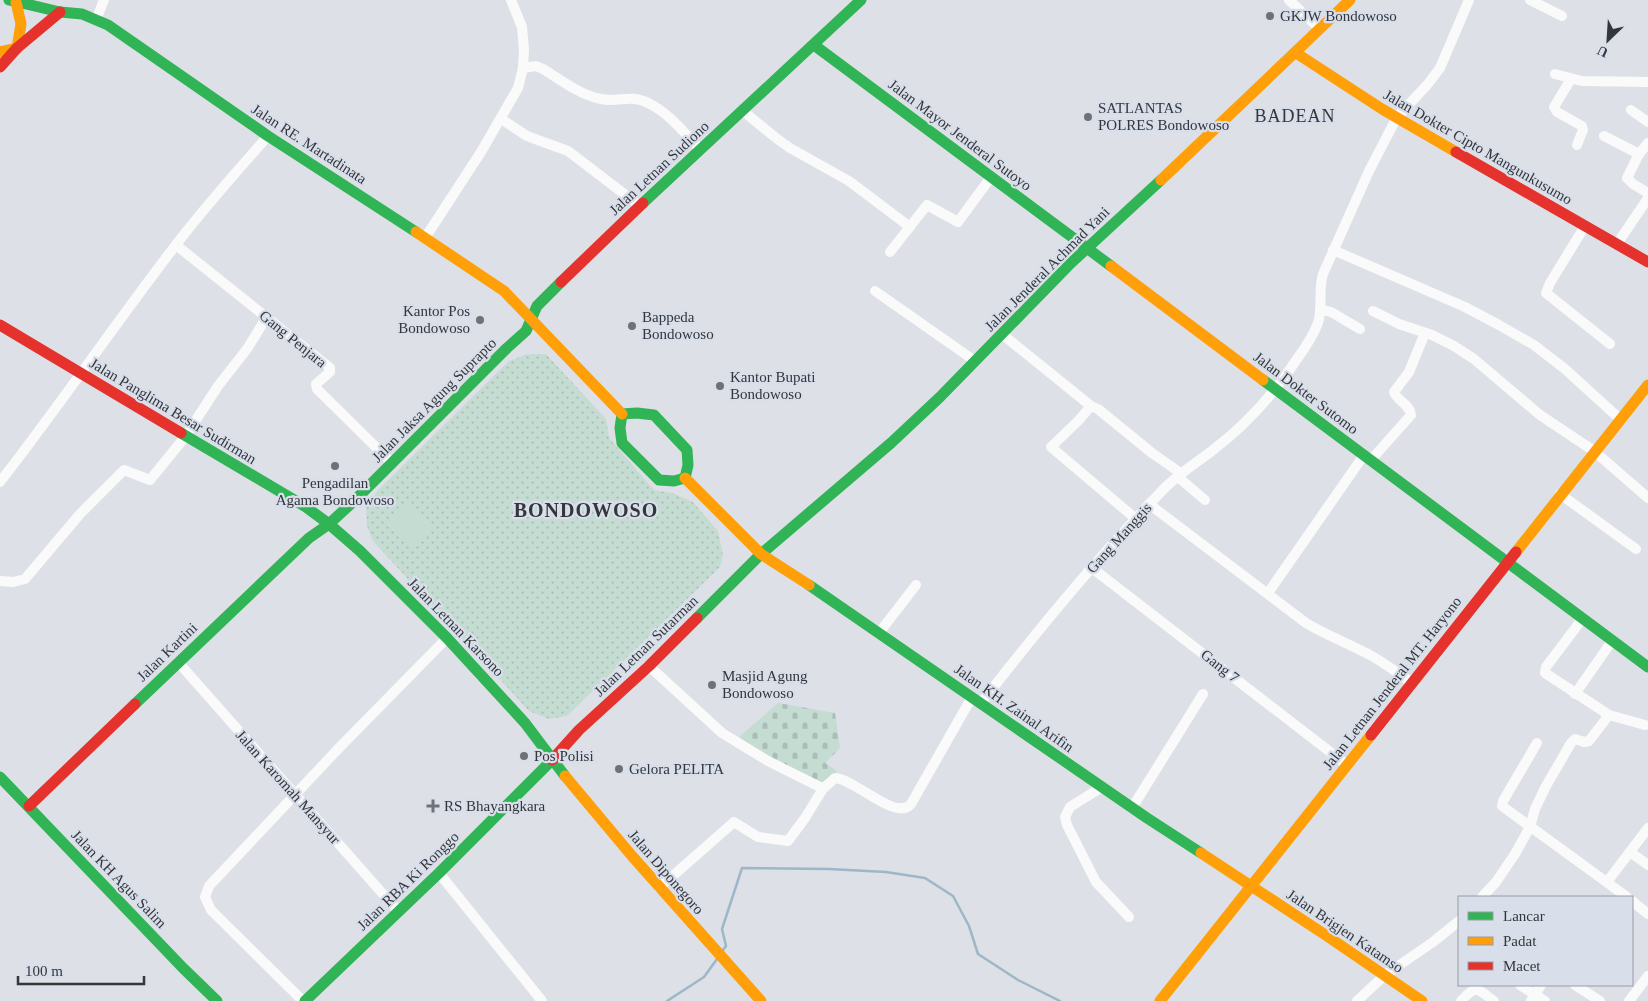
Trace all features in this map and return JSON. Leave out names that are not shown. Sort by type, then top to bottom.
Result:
[{"type":"main road","name":"Jalan Letnan Sudiono","points":[[531,319],[537,306],[550,292],[861,0]]},
{"type":"main road","name":"Jalan Jenderal Achmad Yani","points":[[761,554],[891,443],[940,397],[1071,263],[1296,53],[1350,0]]},
{"type":"main road","name":"Jalan RE. Martadinata","points":[[9,3],[82,14],[108,25],[268,136],[475,270],[504,291],[622,414]]},
{"type":"main road","points":[[9,3],[21,24],[17,48]]},
{"type":"main road","points":[[0,67],[17,48],[60,12]]},
{"type":"main road","name":"Jalan Mayor Jenderal Sutoyo","points":[[814,45],[1087,249]]},
{"type":"main road","points":[[0,52],[17,48]]},
{"type":"main road","name":"Jalan Dokter Cipto Mangunkusumo","points":[[1296,53],[1351,90],[1648,262]]},
{"type":"main road","name":"Jalan Dokter Sutomo","points":[[1087,249],[1648,667]]},
{"type":"main road","name":"Jalan Jaksa Agung Suprapto","points":[[329,524],[356,500],[507,348],[520,338],[526,331],[531,319]]},
{"type":"main road","name":"Jalan Panglima Besar Sudirman","points":[[0,325],[185,437],[306,507],[329,524]]},
{"type":"main road","name":"Jalan Letnan Jenderal MT. Haryono","points":[[1161,1001],[1250,886],[1648,385]]},
{"type":"main road","points":[[637,413],[654,416],[687,450],[688,465],[685,478],[674,481],[659,480],[622,443],[620,428],[622,414],[637,413]]},
{"type":"main road","name":"Jalan KH. Zainal Arifin","points":[[685,478],[761,554],[785,568],[1132,808],[1250,886]]},
{"type":"main road","name":"Jalan Letnan Karsono","points":[[329,524],[360,551],[448,638],[525,723],[552,760]]},
{"type":"main road","name":"Jalan Kartini","points":[[29,806],[309,538],[329,524]]},
{"type":"main road","name":"Jalan Letnan Sutarman","points":[[552,760],[579,730],[648,666],[761,554]]},
{"type":"main road","name":"Jalan RBA Ki Ronggo","points":[[304,1001],[439,872],[552,760]]},
{"type":"main road","name":"Jalan Diponegoro","points":[[552,760],[659,888],[761,1001]]},
{"type":"main road","name":"Jalan KH Agus Salim","points":[[0,777],[216,1001]]},
{"type":"main road","name":"Jalan Brigjen Katamso","points":[[1250,886],[1422,1001]]},
{"type":"street","points":[[96,20],[104,0]]},
{"type":"street","points":[[425,238],[501,119],[518,88],[523,68],[524,50],[522,27],[511,0]]},
{"type":"street","points":[[1289,0],[1300,13],[1320,29]]},
{"type":"street","name":"Gang Manggis","points":[[824,788],[834,779],[839,778],[895,808],[907,809],[976,700],[1149,504],[1180,475],[1255,414],[1276,389],[1309,341],[1318,323],[1320,284],[1333,250],[1369,171],[1397,117],[1440,68],[1468,0]]},
{"type":"street","points":[[1530,0],[1562,16]]},
{"type":"street","points":[[523,68],[536,66],[583,93],[599,99],[631,97],[651,104],[668,117],[701,150]]},
{"type":"street","points":[[1555,74],[1571,79],[1648,82]]},
{"type":"street","points":[[1571,79],[1554,107],[1557,112],[1582,126],[1583,130],[1577,145]]},
{"type":"street","points":[[1631,110],[1648,122]]},
{"type":"street","points":[[744,111],[790,148],[849,181],[910,227]]},
{"type":"street","points":[[501,119],[527,136],[568,151],[640,206]]},
{"type":"street","points":[[0,482],[176,245],[213,198],[268,136]]},
{"type":"street","points":[[1604,136],[1639,154]]},
{"type":"street","points":[[1648,142],[1639,154],[1627,178],[1648,193]]},
{"type":"street","points":[[890,252],[927,205],[958,222],[992,177]]},
{"type":"street","points":[[1618,244],[1648,198]]},
{"type":"street","points":[[1585,226],[1550,283],[1546,293],[1610,344]]},
{"type":"street","name":"Gang Penjara","points":[[176,245],[330,368],[330,372],[316,384],[317,389],[392,463]]},
{"type":"street","points":[[1333,250],[1465,307],[1499,324],[1534,345],[1565,369],[1621,420]]},
{"type":"street","points":[[875,291],[975,361]]},
{"type":"street","points":[[1320,309],[1331,312],[1360,329]]},
{"type":"street","points":[[1373,311],[1454,346],[1474,359],[1540,415],[1594,451],[1648,498]]},
{"type":"street","points":[[0,581],[13,582],[25,579],[80,514],[124,470],[150,480],[185,437],[218,386],[247,349],[266,318]]},
{"type":"street","points":[[1268,593],[1367,457],[1410,415],[1409,409],[1395,396],[1394,392],[1409,372],[1425,333]]},
{"type":"street","points":[[1002,334],[1180,475],[1205,500]]},
{"type":"street","points":[[1091,406],[1051,446],[1136,519]]},
{"type":"street","points":[[1560,494],[1636,549]]},
{"type":"street","points":[[1149,504],[1306,623],[1325,635],[1362,650],[1380,660],[1412,683]]},
{"type":"street","name":"Gang 7","points":[[1092,568],[1347,765]]},
{"type":"street","points":[[879,633],[916,585]]},
{"type":"street","points":[[1583,618],[1545,670],[1546,674],[1609,715],[1645,725]]},
{"type":"street","points":[[304,1001],[211,910],[205,897],[209,886],[345,742],[448,638]]},
{"type":"street","points":[[1575,694],[1612,641]]},
{"type":"street","name":"Jalan Karomah Mansyur","points":[[178,662],[398,910]]},
{"type":"street","points":[[648,666],[722,733],[776,765],[824,788],[788,841],[758,837],[734,822],[659,888]]},
{"type":"street","points":[[1132,808],[1203,694]]},
{"type":"street","points":[[1483,896],[1505,869],[1530,827],[1532,816],[1542,793],[1571,744],[1575,739],[1584,742],[1589,741],[1609,715]]},
{"type":"street","points":[[1537,743],[1502,804],[1503,808],[1626,896]]},
{"type":"street","points":[[1102,787],[1070,807],[1065,817],[1067,825],[1096,882],[1107,896],[1129,917]]},
{"type":"street","points":[[1607,882],[1648,828]]},
{"type":"street","points":[[1630,852],[1648,865]]},
{"type":"street","points":[[439,872],[542,1001]]},
{"type":"street","points":[[1633,902],[1648,914]]},
{"type":"street","points":[[1357,1001],[1385,976],[1458,922]]},
{"type":"street","points":[[1629,1001],[1648,976]]},
{"type":"street","points":[[1521,986],[1533,998],[1545,1001]]},
{"type":"street","points":[[1533,998],[1540,986]]},
{"type":"street","points":[[1577,986],[1600,1001]]},
{"type":"street","points":[[1462,1001],[1474,989],[1478,989],[1494,1001]]},
{"type":"green space","points":[[528,354],[546,354],[606,419],[609,438],[654,490],[672,493],[693,502],[718,531],[723,555],[720,567],[567,716],[549,719],[529,711],[373,541],[367,526],[366,508],[378,490],[509,361]]},
{"type":"green space","points":[[409,501],[434,529],[412,550],[387,523]]},
{"type":"green space","points":[[778,703],[835,713],[840,748],[825,763],[837,771],[825,784],[780,767],[739,737]]},
{"type":"waterway","points":[[723,950],[726,946],[722,929],[742,868],[886,872],[925,878],[953,896],[969,926],[978,954],[1018,980],[1060,1001]]},
{"type":"waterway","points":[[667,1001],[704,977],[717,959]]},
{"type":"traffic: fast","points":[[9,0],[60,12],[82,14],[108,25],[268,136],[416,232]]},
{"type":"traffic: fast","points":[[643,203],[861,0]]},
{"type":"traffic: fast","points":[[814,45],[1111,266]]},
{"type":"traffic: fast","points":[[697,618],[761,554],[891,443],[940,397],[1071,263],[1161,180]]},
{"type":"traffic: fast","points":[[135,704],[309,538],[329,524],[355,500],[526,331],[537,306],[561,282]]},
{"type":"traffic: fast","points":[[1263,380],[1648,667]]},
{"type":"traffic: fast","points":[[622,414],[654,415],[687,450],[688,465],[685,478]]},
{"type":"traffic: fast","points":[[622,414],[620,428],[622,443],[659,480],[674,481],[685,478]]},
{"type":"traffic: fast","points":[[181,433],[306,507],[360,551],[447,638],[525,723],[565,776]]},
{"type":"traffic: fast","points":[[809,585],[1147,818],[1201,853]]},
{"type":"traffic: fast","points":[[305,1001],[439,873],[552,760]]},
{"type":"traffic: fast","points":[[0,777],[217,1001]]},
{"type":"traffic: slow","points":[[1161,180],[1350,0]]},
{"type":"traffic: slow","points":[[0,52],[17,48],[21,24],[16,2]]},
{"type":"traffic: slow","points":[[1296,53],[1382,109],[1456,152]]},
{"type":"traffic: slow","points":[[416,232],[504,291],[622,414]]},
{"type":"traffic: slow","points":[[1111,266],[1263,380]]},
{"type":"traffic: slow","points":[[1516,552],[1648,385]]},
{"type":"traffic: slow","points":[[685,478],[761,554],[809,585]]},
{"type":"traffic: slow","points":[[1160,1001],[1371,735]]},
{"type":"traffic: slow","points":[[565,776],[632,856],[761,1001]]},
{"type":"traffic: slow","points":[[1201,853],[1422,1001]]},
{"type":"traffic: jam","points":[[0,67],[17,48],[60,12]]},
{"type":"traffic: jam","points":[[1456,152],[1648,262]]},
{"type":"traffic: jam","points":[[561,282],[643,203]]},
{"type":"traffic: jam","points":[[0,325],[181,433]]},
{"type":"traffic: jam","points":[[1371,735],[1516,552]]},
{"type":"traffic: jam","points":[[552,760],[579,730],[649,666],[697,618]]},
{"type":"traffic: jam","points":[[29,806],[135,704]]},
{"type":"place","name":"GKJW Bondowoso","points":[[1270,16]]},
{"type":"place","name":"SATLANTAS POLRES Bondowoso","points":[[1088,117]]},
{"type":"place","name":"Kantor Pos Bondowoso","points":[[480,320]]},
{"type":"place","name":"Bappeda Bondowoso","points":[[632,326]]},
{"type":"place","name":"Kantor Bupati Bondowoso","points":[[720,386]]},
{"type":"place","name":"Pengadilan Agama Bondowoso","points":[[335,466]]},
{"type":"place","name":"Masjid Agung Bondowoso","points":[[712,685]]},
{"type":"place","name":"Pos Polisi","points":[[524,756]]},
{"type":"place","name":"Gelora PELITA","points":[[619,769]]},
{"type":"place","name":"RS Bhayangkara","points":[[433,806]]},
{"type":"district","name":"BADEAN","points":[[1295,116]]},
{"type":"district","name":"BONDOWOSO","points":[[586,510]]}]
